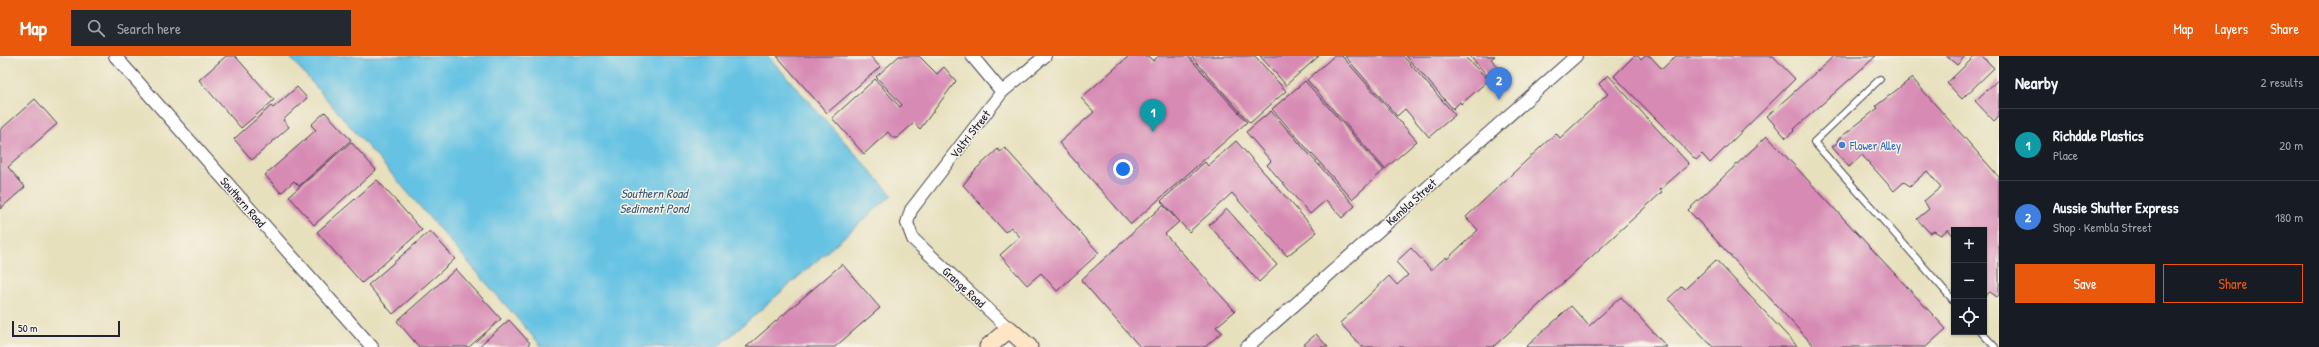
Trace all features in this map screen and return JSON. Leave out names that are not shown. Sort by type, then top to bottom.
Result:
[{"type":"main road","points":[[988,347],[1009,329]]},
{"type":"main road","name":"Grange Road","points":[[1009,329],[1029,347]]},
{"type":"street","name":"Southern Road","points":[[114,56],[372,347]]},
{"type":"street","points":[[972,56],[1002,92]]},
{"type":"street","name":"Voltri Street","points":[[907,223],[912,210],[1002,92],[1045,56]]},
{"type":"street","name":"Kembla Street","points":[[1247,347],[1576,56]]},
{"type":"street","name":"Grange Road","points":[[907,223],[913,239],[1009,329]]},
{"type":"lane","points":[[1880,79],[1814,142],[1952,299]]},
{"type":"lane","points":[[1984,335],[1994,347]]},
{"type":"water","name":"Southern Road Sediment Pond","points":[[289,56],[768,56],[892,195],[718,347],[542,347]]},
{"type":"building","points":[[226,56],[235,56],[274,100],[241,128],[199,80]]},
{"type":"building","points":[[777,56],[870,56],[880,67],[827,113]]},
{"type":"building","points":[[899,56],[919,56],[937,74],[944,67],[956,81],[920,129],[914,123],[897,138],[893,138],[888,132],[864,154],[832,118],[875,79],[900,107],[902,105],[876,77]]},
{"type":"building","points":[[1129,56],[1148,56],[1153,61],[1159,56],[1188,56],[1247,122],[1131,224],[1059,143],[1094,112],[1081,98]]},
{"type":"building","points":[[1191,56],[1255,56],[1286,91],[1250,123]]},
{"type":"building","points":[[1260,56],[1319,56],[1286,85]]},
{"type":"building","points":[[1334,56],[1342,56],[1417,141],[1385,169],[1307,80]]},
{"type":"building","points":[[1345,56],[1403,56],[1455,115],[1429,137],[1405,109],[1397,116]]},
{"type":"building","points":[[1406,56],[1464,56],[1489,80],[1453,109]]},
{"type":"building","points":[[1470,56],[1495,56],[1491,59],[1501,71],[1491,80]]},
{"type":"building","points":[[1634,56],[1638,56],[1641,60],[1645,56],[1650,56],[1662,69],[1676,56],[1773,56],[1795,79],[1710,163],[1702,154],[1696,160],[1614,76]]},
{"type":"building","points":[[1834,56],[1876,56],[1786,138],[1767,116]]},
{"type":"building","points":[[1946,56],[1965,56],[1957,65]]},
{"type":"building","points":[[1975,56],[1982,56],[1994,68],[1962,99],[1947,83]]},
{"type":"building","points":[[1608,75],[1689,164],[1660,190],[1662,192],[1493,347],[1362,347],[1340,323],[1389,276],[1397,285],[1408,275],[1396,262],[1411,248],[1431,270],[1446,257],[1447,259],[1478,230],[1466,217],[1556,133],[1560,138],[1608,94],[1599,84]]},
{"type":"building","points":[[1912,78],[1999,177],[1999,295],[1997,297],[1990,292],[1987,294],[1987,227],[1951,227],[1951,233],[1948,229],[1941,235],[1934,231],[1930,233],[1917,219],[1929,209],[1924,201],[1941,187],[1927,171],[1910,186],[1904,182],[1894,191],[1862,155],[1849,167],[1832,147],[1838,142],[1837,140],[1878,108],[1876,106]]},
{"type":"building","points":[[1999,79],[1999,116],[1994,121],[1975,101]]},
{"type":"building","points":[[1305,81],[1384,170],[1352,199],[1272,109]]},
{"type":"building","points":[[297,87],[307,98],[283,120],[289,127],[252,160],[234,139],[271,106],[273,108]]},
{"type":"building","points":[[35,99],[57,124],[8,167],[25,187],[0,209],[0,130]]},
{"type":"building","points":[[1271,111],[1355,206],[1342,218],[1326,200],[1310,214],[1267,165],[1271,161],[1246,132]]},
{"type":"building","points":[[325,112],[351,140],[299,186],[294,181],[281,193],[265,175],[316,130],[311,125]]},
{"type":"building","points":[[1767,136],[1946,329],[1926,347],[1815,347],[1688,210]]},
{"type":"building","points":[[1236,141],[1317,232],[1287,256],[1232,193],[1189,232],[1161,201],[1205,162],[1208,166]]},
{"type":"building","points":[[351,142],[376,170],[314,225],[289,196]]},
{"type":"building","points":[[1005,148],[1099,253],[1057,291],[1041,273],[1027,285],[1000,255],[1020,237],[1011,227],[1005,232],[963,185],[975,170],[998,149],[1000,152]]},
{"type":"building","points":[[377,180],[422,230],[362,283],[317,232]]},
{"type":"building","points":[[1163,205],[1179,222],[1165,234],[1235,311],[1216,327],[1222,332],[1205,347],[1140,347],[1081,280]]},
{"type":"building","points":[[1227,209],[1277,265],[1259,282],[1209,225]]},
{"type":"building","points":[[430,231],[455,259],[393,314],[368,285]]},
{"type":"building","points":[[1716,260],[1798,347],[1713,347],[1668,299],[1682,286],[1685,289]]},
{"type":"building","points":[[842,264],[880,308],[835,347],[746,347]]},
{"type":"building","points":[[456,269],[501,319],[469,347],[419,347],[397,321]]},
{"type":"building","points":[[1621,297],[1667,347],[1526,347],[1571,306],[1589,326]]},
{"type":"building","points":[[509,320],[530,343],[526,347],[478,347]]},
{"type":"building","points":[[1316,334],[1328,347],[1301,347]]},
{"type":"place","name":"Aussie Shutter Express","points":[[1499,100]]},
{"type":"place","name":"Richdale Plastics","points":[[1153,132]]},
{"type":"place","name":"Flower Alley","points":[[1842,145]]}]
